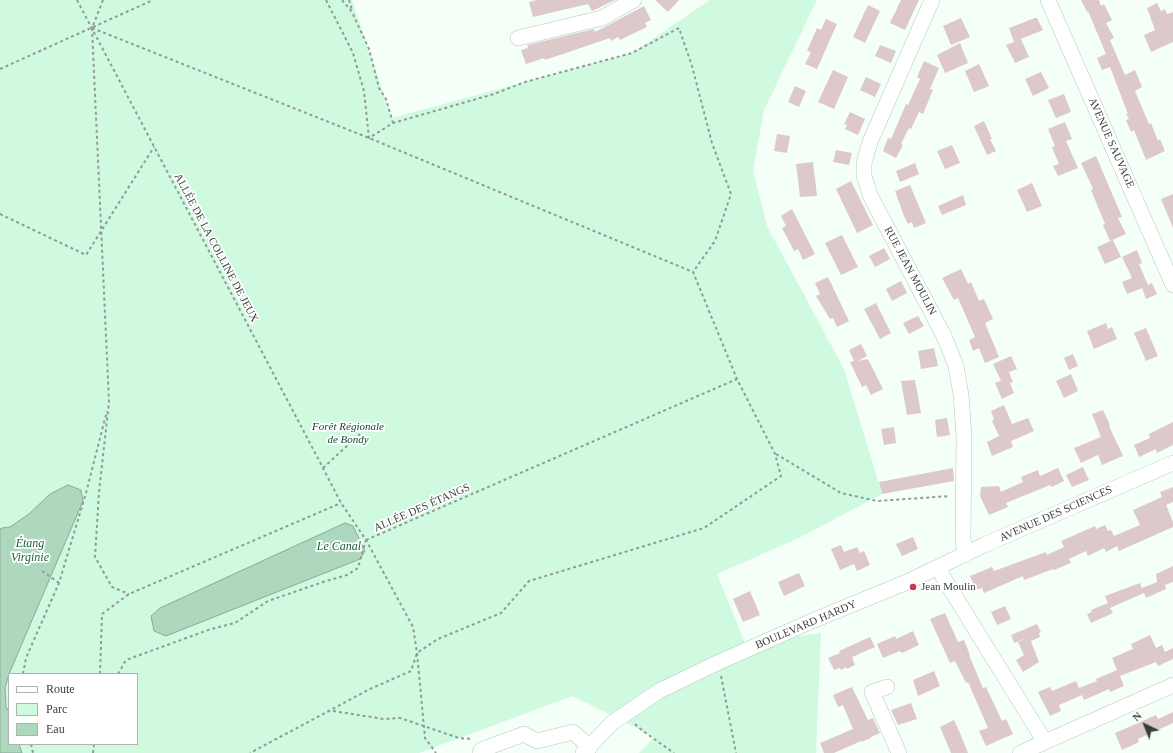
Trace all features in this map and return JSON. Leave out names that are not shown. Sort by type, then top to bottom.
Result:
[{"type":"street","points":[[518,38],[602,18],[634,0]]},
{"type":"street","name":"RUE JEAN MOULIN","points":[[932,0],[870,142],[864,163],[864,176],[871,197],[944,336],[956,366],[961,396],[964,436],[963,538],[965,555]]},
{"type":"street","name":"AVENUE SAUVAGE","points":[[1048,0],[1173,285]]},
{"type":"street","name":"AVENUE DES SCIENCES","points":[[939,568],[965,555],[1173,463]]},
{"type":"street","points":[[939,568],[943,577],[1045,742]]},
{"type":"street","name":"BOULEVARD HARDY","points":[[587,750],[612,723],[658,691],[717,663],[939,568]]},
{"type":"street","name":"BOULEVARD HARDY","points":[[587,750],[601,742],[662,698],[675,684]]},
{"type":"street","points":[[1020,753],[1173,685]]},
{"type":"street","points":[[887,687],[872,692],[899,753]]},
{"type":"street","points":[[478,746],[481,750],[524,734],[535,747],[573,732],[587,750]]},
{"type":"path","name":"ALLÉE DE LA COLLINE DE JEUX","points":[[77,0],[324,468],[341,503]]},
{"type":"path","points":[[103,0],[92,28],[109,402],[99,492],[95,557],[112,587],[129,594]]},
{"type":"path","points":[[0,69],[153,0]]},
{"type":"path","points":[[326,0],[353,52],[364,91],[369,138]]},
{"type":"path","points":[[342,0],[352,12]]},
{"type":"path","points":[[349,0],[352,12],[369,49],[379,88],[386,100],[393,123]]},
{"type":"path","points":[[92,28],[369,138],[693,272],[737,379],[775,454],[781,476],[704,528],[530,580],[501,613],[438,639],[417,653],[411,671],[370,689],[332,711],[250,753]]},
{"type":"path","points":[[369,138],[393,123],[494,94],[525,82],[632,53],[679,28],[692,66],[712,143],[731,194],[715,241],[693,272]]},
{"type":"path","points":[[0,214],[86,255],[154,147]]},
{"type":"path","name":"ALLÉE DES ÉTANGS","points":[[341,503],[366,540],[737,379]]},
{"type":"path","points":[[23,673],[26,658],[59,583],[86,493],[109,402]]},
{"type":"path","points":[[324,468],[360,434]]},
{"type":"path","points":[[775,454],[841,494],[877,501],[964,495]]},
{"type":"path","points":[[100,673],[102,614],[129,594],[341,503]]},
{"type":"path","points":[[366,540],[413,627],[425,738],[436,753]]},
{"type":"path","points":[[119,673],[126,660],[211,629],[235,623],[268,601],[347,575],[358,568],[366,540]]},
{"type":"path","points":[[42,572],[59,583]]},
{"type":"path","points":[[717,663],[736,753]]},
{"type":"path","points":[[332,711],[384,719],[400,718],[478,746]]},
{"type":"path","points":[[631,719],[643,731],[674,753]]},
{"type":"green space","name":"Forêt Régionale de Bondy","points":[[0,0],[352,0],[392,118],[632,53],[710,0],[817,0],[764,110],[753,171],[767,226],[844,369],[882,494],[799,538],[717,574],[745,643],[821,633],[816,753],[639,753],[654,737],[573,696],[419,753],[0,753]]},
{"type":"water","name":"Étang Virginie","points":[[68,485],[81,490],[83,501],[9,673],[8,673],[5,688],[6,707],[8,710],[8,745],[19,745],[22,753],[0,753],[0,529],[10,527],[29,514],[50,494]]},
{"type":"water","name":"Le Canal","points":[[345,523],[353,526],[365,551],[360,559],[166,636],[154,631],[151,616],[160,608]]},
{"type":"building","points":[[537,0],[615,0],[592,11],[588,4],[533,17],[529,2]]},
{"type":"building","points":[[655,0],[679,0],[668,12]]},
{"type":"building","points":[[901,0],[919,0],[905,30],[890,23]]},
{"type":"building","points":[[1081,0],[1099,0],[1101,6],[1104,4],[1112,20],[1106,23],[1114,38],[1110,40],[1125,75],[1135,70],[1142,87],[1135,91],[1149,124],[1151,123],[1158,141],[1160,139],[1165,151],[1146,160],[1134,130],[1131,132],[1126,120],[1129,119],[1126,114],[1128,114],[1110,67],[1102,70],[1097,58],[1106,54],[1088,11],[1087,12]]},
{"type":"building","points":[[1157,3],[1161,11],[1165,9],[1167,14],[1173,12],[1173,42],[1151,52],[1144,35],[1155,30],[1147,8]]},
{"type":"building","points":[[868,5],[880,11],[865,43],[853,37]]},
{"type":"building","points":[[644,6],[651,20],[645,23],[647,27],[620,40],[618,37],[611,41],[610,38],[545,60],[544,58],[526,64],[521,50],[528,48],[527,45],[594,29],[595,32]]},
{"type":"building","points":[[961,18],[970,37],[951,45],[943,26]]},
{"type":"building","points":[[1037,18],[1043,30],[1021,39],[1029,57],[1015,63],[1006,45],[1014,42],[1009,28]]},
{"type":"building","points":[[826,19],[837,24],[817,69],[805,64],[811,52],[807,51],[817,28],[821,30]]},
{"type":"building","points":[[960,43],[968,63],[945,73],[937,55]]},
{"type":"building","points":[[880,45],[896,51],[891,63],[875,56]]},
{"type":"building","points":[[924,61],[939,68],[930,89],[933,90],[923,114],[919,112],[911,129],[909,128],[901,144],[903,145],[896,158],[883,151],[888,138],[891,139],[906,104],[908,105],[920,79],[917,77]]},
{"type":"building","points":[[979,64],[989,86],[974,92],[965,71]]},
{"type":"building","points":[[833,70],[848,77],[834,109],[818,102]]},
{"type":"building","points":[[1041,72],[1049,88],[1033,96],[1025,79]]},
{"type":"building","points":[[866,77],[881,84],[875,97],[860,90]]},
{"type":"building","points":[[795,86],[806,91],[799,107],[788,102]]},
{"type":"building","points":[[1064,94],[1071,112],[1056,118],[1048,100]]},
{"type":"building","points":[[850,112],[865,119],[858,135],[845,129],[847,125],[844,124]]},
{"type":"building","points":[[984,121],[996,151],[987,155],[974,126]]},
{"type":"building","points":[[1065,122],[1072,139],[1066,141],[1078,168],[1058,176],[1053,166],[1059,164],[1052,147],[1055,146],[1048,129]]},
{"type":"building","points":[[777,134],[790,136],[787,153],[774,151]]},
{"type":"building","points":[[952,145],[960,163],[945,169],[937,151]]},
{"type":"building","points":[[836,150],[852,153],[849,165],[833,162]]},
{"type":"building","points":[[1096,156],[1122,217],[1118,218],[1126,234],[1110,241],[1103,225],[1105,224],[1091,190],[1093,189],[1081,163]]},
{"type":"building","points":[[813,162],[817,196],[800,197],[796,164]]},
{"type":"building","points":[[915,163],[919,174],[900,182],[896,171]]},
{"type":"building","points":[[851,181],[873,225],[857,233],[836,189]]},
{"type":"building","points":[[1032,183],[1042,206],[1027,212],[1017,190]]},
{"type":"building","points":[[910,185],[926,223],[914,228],[912,222],[908,224],[895,191]]},
{"type":"building","points":[[1173,194],[1173,228],[1161,199]]},
{"type":"building","points":[[963,195],[966,205],[942,215],[938,206]]},
{"type":"building","points":[[792,209],[815,254],[803,260],[798,249],[794,251],[782,228],[786,226],[781,216]]},
{"type":"building","points":[[842,235],[858,267],[841,275],[825,243]]},
{"type":"building","points":[[1113,240],[1121,257],[1105,264],[1097,247]]},
{"type":"building","points":[[884,248],[890,259],[875,267],[869,256]]},
{"type":"building","points":[[1137,250],[1142,263],[1139,264],[1148,285],[1152,283],[1157,294],[1146,299],[1142,288],[1127,294],[1122,282],[1132,278],[1122,257]]},
{"type":"building","points":[[961,269],[968,284],[971,282],[979,301],[984,299],[993,319],[985,323],[999,357],[985,363],[979,348],[973,351],[969,340],[975,337],[958,298],[954,300],[942,278]]},
{"type":"building","points":[[828,277],[849,321],[837,327],[833,318],[830,319],[816,296],[820,294],[815,283]]},
{"type":"building","points":[[901,281],[907,293],[892,301],[886,289]]},
{"type":"building","points":[[876,303],[891,333],[880,339],[864,309]]},
{"type":"building","points":[[918,316],[924,326],[909,334],[903,323]]},
{"type":"building","points":[[1106,323],[1108,329],[1112,327],[1117,339],[1094,349],[1087,331]]},
{"type":"building","points":[[1146,328],[1158,356],[1146,361],[1134,333]]},
{"type":"building","points":[[861,344],[867,356],[858,361],[868,359],[883,389],[871,395],[866,385],[862,387],[850,362],[854,361],[849,350]]},
{"type":"building","points":[[934,348],[938,366],[921,369],[918,351]]},
{"type":"building","points":[[1073,354],[1078,366],[1069,370],[1064,358]]},
{"type":"building","points":[[1011,356],[1017,369],[1009,372],[1013,382],[1010,383],[1014,393],[1002,399],[995,383],[1001,381],[993,364]]},
{"type":"building","points":[[1071,374],[1078,391],[1064,398],[1056,381]]},
{"type":"building","points":[[915,380],[921,413],[907,415],[901,381]]},
{"type":"building","points":[[1004,405],[1012,424],[1028,418],[1034,431],[1011,441],[1013,447],[992,456],[987,442],[999,436],[992,421],[994,419],[991,411]]},
{"type":"building","points":[[1103,410],[1123,456],[1102,465],[1098,455],[1081,463],[1074,448],[1101,437],[1092,414]]},
{"type":"building","points":[[947,418],[950,435],[937,437],[935,420]]},
{"type":"building","points":[[1173,422],[1173,445],[1157,453],[1156,449],[1139,457],[1134,445],[1150,438],[1149,434]]},
{"type":"building","points":[[894,427],[896,443],[884,445],[881,429]]},
{"type":"building","points":[[1083,467],[1089,480],[1072,487],[1066,475]]},
{"type":"building","points":[[953,468],[954,481],[882,494],[879,482]]},
{"type":"building","points":[[1058,468],[1064,481],[1052,487],[1050,485],[1006,503],[1008,507],[989,515],[980,496],[981,487],[999,486],[1001,492],[1023,482],[1021,477],[1038,470],[1040,476]]},
{"type":"building","points":[[1173,487],[1173,502],[1166,505],[1173,522],[1173,527],[1119,551],[1117,546],[1106,552],[1104,548],[1088,556],[1086,551],[1069,559],[1071,563],[1054,570],[1053,569],[1024,580],[1023,576],[984,593],[982,588],[976,590],[970,576],[992,567],[994,571],[1046,552],[1047,555],[1064,547],[1061,541],[1095,526],[1096,529],[1105,525],[1108,531],[1111,530],[1114,536],[1140,525],[1133,510],[1162,497],[1160,492]]},
{"type":"building","points":[[913,537],[918,549],[902,556],[896,544]]},
{"type":"building","points":[[841,545],[844,552],[857,547],[860,553],[864,551],[870,565],[857,571],[854,564],[840,570],[831,549]]},
{"type":"building","points":[[1173,566],[1173,582],[1165,585],[1166,589],[1146,598],[1144,593],[1110,608],[1113,613],[1091,623],[1087,614],[1092,612],[1091,610],[1108,603],[1105,596],[1140,583],[1142,588],[1157,582],[1156,574]]},
{"type":"building","points":[[799,573],[805,586],[784,596],[778,582]]},
{"type":"building","points":[[750,591],[760,615],[743,622],[733,599]]},
{"type":"building","points":[[1005,606],[1011,619],[997,625],[991,612]]},
{"type":"building","points":[[945,613],[958,642],[964,640],[983,688],[986,687],[1002,721],[1006,719],[1013,734],[986,746],[979,731],[988,728],[968,682],[966,683],[955,661],[950,663],[930,619]]},
{"type":"building","points":[[1037,624],[1041,632],[1039,633],[1040,637],[1031,641],[1039,662],[1023,672],[1016,660],[1024,655],[1018,642],[1024,639],[1014,643],[1011,635]]},
{"type":"building","points":[[913,631],[919,645],[902,653],[900,651],[883,658],[877,644],[895,636],[896,639]]},
{"type":"building","points":[[1150,635],[1156,648],[1162,645],[1165,652],[1173,648],[1173,659],[1158,666],[1156,662],[1120,676],[1124,686],[1110,692],[1109,689],[1084,700],[1079,688],[1097,681],[1096,679],[1117,670],[1112,658],[1133,649],[1131,644]]},
{"type":"building","points":[[870,637],[875,647],[852,657],[855,665],[847,669],[846,667],[841,670],[840,668],[834,670],[828,658],[840,653],[839,651]]},
{"type":"building","points":[[934,671],[940,686],[918,696],[913,680]]},
{"type":"building","points":[[1076,681],[1082,695],[1059,705],[1061,711],[1050,716],[1038,692],[1050,687],[1052,691]]},
{"type":"building","points":[[852,687],[868,720],[873,718],[880,733],[834,753],[824,753],[820,743],[853,729],[843,705],[838,707],[833,695]]},
{"type":"building","points":[[911,703],[917,719],[898,725],[891,710]]},
{"type":"building","points":[[1173,712],[1173,723],[1138,739],[1139,742],[1122,750],[1115,733],[1156,715],[1158,719]]},
{"type":"building","points":[[954,720],[968,753],[951,753],[940,727]]},
{"type":"place","name":"Jean Moulin","points":[[913,587]]}]
